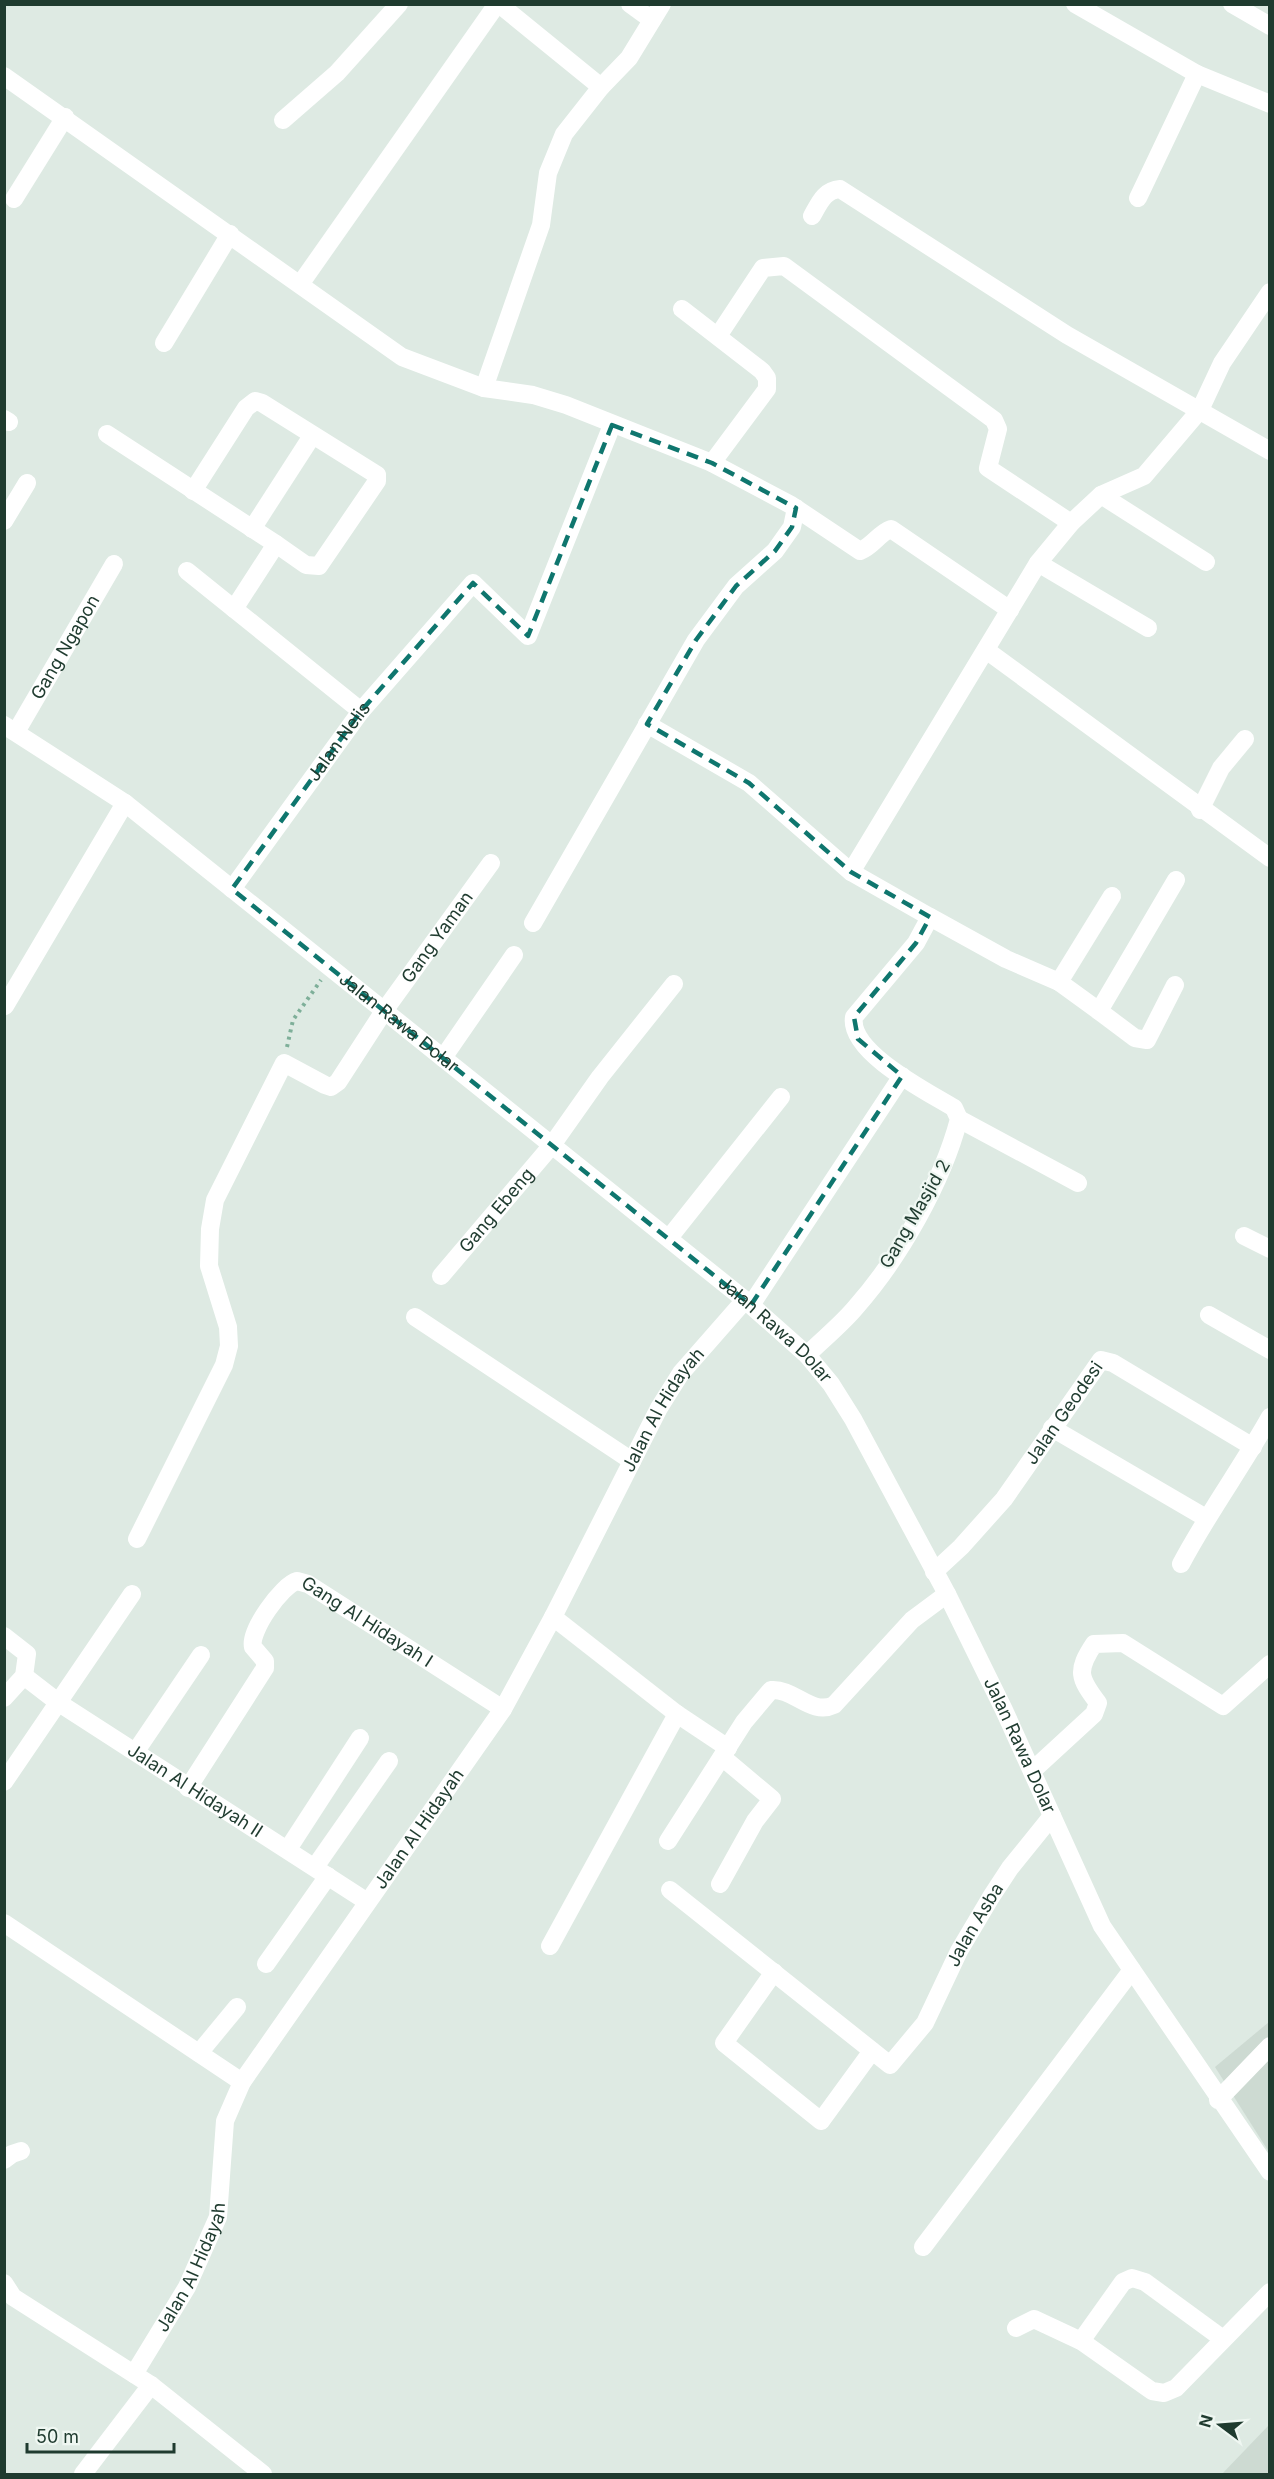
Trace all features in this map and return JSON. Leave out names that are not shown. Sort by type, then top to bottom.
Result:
[{"type":"street","points":[[283,120],[337,73],[399,4]]},
{"type":"street","points":[[301,283],[498,4],[601,87]]},
{"type":"street","points":[[484,388],[541,225],[548,173],[564,135],[601,87],[629,58],[657,12],[630,4]]},
{"type":"street","points":[[1075,4],[1197,74],[1269,104]]},
{"type":"street","points":[[1232,4],[1269,26]]},
{"type":"street","points":[[1138,198],[1197,74]]},
{"type":"street","points":[[4,76],[301,283],[402,357],[484,388],[533,395],[597,417],[712,464],[796,508],[860,551],[871,546],[884,531],[891,529],[1010,610]]},
{"type":"street","points":[[14,199],[65,117]]},
{"type":"street","points":[[812,216],[831,189],[840,189],[1067,335],[1269,451]]},
{"type":"street","points":[[164,343],[230,234]]},
{"type":"street","points":[[718,336],[763,268],[784,266],[994,420],[998,429],[988,468],[1071,523]]},
{"type":"street","points":[[851,872],[1038,563],[1071,523],[1101,495],[1144,476],[1200,410],[1222,363],[1269,292]]},
{"type":"street","points":[[682,309],[762,371],[768,383],[764,394],[712,464]]},
{"type":"street","points":[[107,434],[193,491],[276,544],[306,565],[319,566],[376,481],[376,475],[255,401],[246,408],[193,491]]},
{"type":"street","name":"Jalan Nelis","points":[[232,889],[362,711],[453,603],[473,583],[528,636],[612,425]]},
{"type":"street","points":[[252,529],[312,436]]},
{"type":"street","points":[[4,521],[27,483]]},
{"type":"street","points":[[1101,495],[1206,562]]},
{"type":"street","points":[[534,923],[696,640],[736,586],[775,550],[792,527],[796,508]]},
{"type":"street","points":[[234,609],[276,544]]},
{"type":"street","points":[[1038,563],[1148,628]]},
{"type":"street","name":"Gang Ngapon","points":[[10,729],[114,564]]},
{"type":"street","points":[[187,571],[362,711]]},
{"type":"street","points":[[986,650],[1200,810],[1269,858]]},
{"type":"street","points":[[647,724],[749,783],[851,872],[1006,959],[1059,982],[1136,1038],[1147,1040],[1175,985]]},
{"type":"street","name":"Jalan Rawa Dolar","points":[[10,729],[124,803],[669,1238],[748,1302],[807,1355],[831,1384],[853,1419],[947,1594],[1032,1771],[1081,1884],[1102,1926],[1269,2172]]},
{"type":"street","points":[[1200,810],[1221,768],[1245,739]]},
{"type":"street","points":[[4,1006],[124,803]]},
{"type":"street","name":"Gang Yaman","points":[[284,1062],[331,1087],[338,1082],[384,1011],[491,863]]},
{"type":"street","points":[[1099,1011],[1176,880]]},
{"type":"street","points":[[1059,982],[1112,896]]},
{"type":"street","points":[[930,917],[916,943],[854,1017],[858,1039],[902,1076],[954,1108],[959,1119],[1078,1182]]},
{"type":"street","points":[[443,1058],[514,955]]},
{"type":"street","name":"Gang Ebeng","points":[[441,1276],[552,1145],[600,1077],[674,984]]},
{"type":"street","points":[[137,1539],[224,1365],[229,1346],[228,1327],[209,1266],[210,1228],[215,1200],[284,1062]]},
{"type":"street","name":"Jalan Al Hidayah","points":[[134,2374],[187,2288],[218,2217],[225,2121],[242,2082],[366,1901],[503,1709],[553,1617],[659,1408],[681,1373],[748,1302],[902,1076]]},
{"type":"street","points":[[669,1238],[781,1097]]},
{"type":"street","name":"Gang Masjid 2","points":[[807,1355],[856,1308],[899,1248],[950,1154],[959,1119]]},
{"type":"street","points":[[1244,1236],[1269,1249]]},
{"type":"street","points":[[1209,1315],[1269,1350]]},
{"type":"street","points":[[415,1317],[632,1461]]},
{"type":"street","name":"Jalan Geodesi","points":[[934,1572],[961,1547],[1004,1499],[1052,1428],[1103,1359],[1253,1447]]},
{"type":"street","points":[[1181,1564],[1206,1518],[1253,1447],[1269,1417]]},
{"type":"street","points":[[1052,1428],[1206,1518]]},
{"type":"street","name":"Gang Al Hidayah I","points":[[188,1788],[262,1674],[266,1661],[253,1647],[253,1636],[289,1583],[297,1581],[308,1584],[503,1709]]},
{"type":"street","points":[[4,1782],[132,1594]]},
{"type":"street","points":[[668,1841],[744,1722],[771,1690],[782,1689],[816,1707],[826,1709],[834,1705],[912,1620],[947,1594]]},
{"type":"street","points":[[553,1617],[725,1753],[772,1799],[755,1821],[720,1884]]},
{"type":"street","points":[[4,1636],[26,1650],[24,1676],[4,1698]]},
{"type":"street","points":[[1032,1771],[1094,1714],[1098,1703],[1083,1683],[1081,1674],[1085,1657],[1094,1644],[1123,1643],[1223,1706],[1269,1664]]},
{"type":"street","points":[[136,1751],[201,1655]]},
{"type":"street","name":"Jalan Al Hidayah II","points":[[24,1676],[59,1703],[136,1751],[188,1788],[288,1849],[366,1901]]},
{"type":"street","points":[[550,1946],[677,1714]]},
{"type":"street","points":[[288,1849],[360,1738]]},
{"type":"street","points":[[266,1964],[389,1761]]},
{"type":"street","name":"Jalan Asba","points":[[872,2051],[890,2065],[909,2040],[914,2039],[924,2024],[959,1951],[991,1897],[1010,1868],[1052,1816]]},
{"type":"street","points":[[670,1890],[774,1972],[872,2051],[821,2121],[724,2043],[774,1972]]},
{"type":"street","points":[[4,1923],[242,2082]]},
{"type":"street","points":[[923,2247],[1132,1970]]},
{"type":"street","points":[[199,2053],[237,2007]]},
{"type":"street","points":[[1218,2100],[1269,2046]]},
{"type":"street","points":[[4,2160],[21,2151]]},
{"type":"street","points":[[1081,2341],[1123,2282],[1132,2278],[1145,2282],[1222,2338]]},
{"type":"street","points":[[1016,2328],[1034,2319],[1081,2341],[1152,2391],[1164,2393],[1176,2388],[1269,2292]]},
{"type":"street","points":[[7,2296],[151,2385],[257,2473]]},
{"type":"street","points":[[83,2475],[151,2385]]},
{"type":"path","points":[[284,1062],[293,1020],[321,979]]},
{"type":"highlighted area","points":[[612,425],[712,463],[796,508],[792,527],[775,551],[736,586],[696,640],[647,724],[749,783],[851,872],[930,917],[916,943],[854,1017],[858,1039],[902,1076],[751,1305],[232,889],[361,711],[473,583],[528,636]]},
{"type":"shaded area","points":[[1269,2022],[1269,2152],[1215,2067]]},
{"type":"shaded area","points":[[1269,2425],[1269,2474],[1222,2474]]}]
